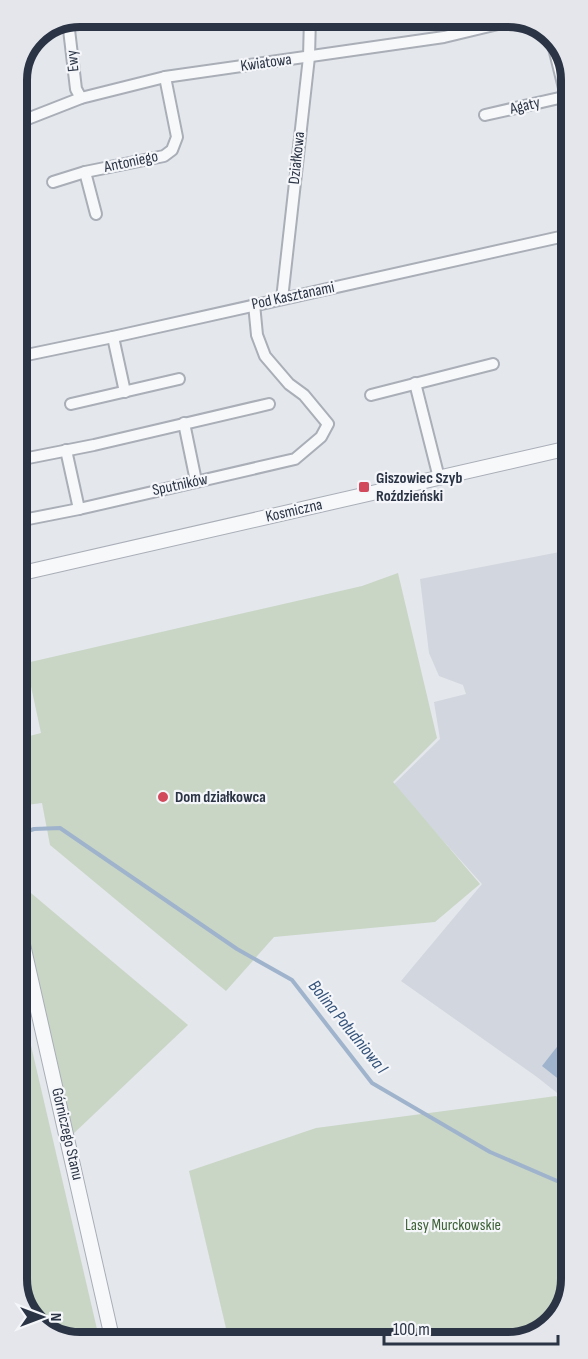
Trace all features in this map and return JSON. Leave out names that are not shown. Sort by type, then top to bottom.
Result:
[{"type":"street","name":"Działkowa","points":[[282,299],[309,57],[310,27]]},
{"type":"street","name":"Kwiatowa","points":[[27,119],[81,99],[165,77],[444,37],[486,27]]},
{"type":"street","name":"Ewy","points":[[69,28],[76,89],[81,99]]},
{"type":"street","name":"Antoniego","points":[[53,182],[85,172],[164,156],[172,150],[177,137],[165,77]]},
{"type":"street","name":"Agaty","points":[[485,115],[561,97]]},
{"type":"street","name":"Antoniego","points":[[85,172],[96,214]]},
{"type":"street","name":"Pod Kasztanami","points":[[27,355],[113,338],[254,304],[561,237]]},
{"type":"street","name":"Sputników","points":[[27,519],[295,459],[321,437],[328,424],[304,395],[283,377],[265,356],[257,336],[254,304]]},
{"type":"street","points":[[113,338],[125,392]]},
{"type":"street","points":[[371,395],[493,364]]},
{"type":"street","points":[[71,404],[179,379]]},
{"type":"street","points":[[415,383],[439,478]]},
{"type":"street","points":[[27,457],[269,404]]},
{"type":"street","points":[[184,423],[196,481]]},
{"type":"street","points":[[66,450],[79,509]]},
{"type":"street","name":"Kosmiczna","points":[[27,571],[561,450]]},
{"type":"street","name":"Górniczego Stanu","points":[[27,962],[111,1332]]},
{"type":"shaded area","points":[[561,552],[561,1096],[401,981],[482,884],[393,785],[440,739],[434,702],[466,694],[463,685],[439,676],[429,653],[420,579]]},
{"type":"green space","points":[[398,573],[437,738],[393,782],[480,884],[435,922],[274,937],[226,991],[50,845],[42,803],[27,805],[27,737],[41,733],[27,663],[362,586]]},
{"type":"green space","points":[[27,890],[188,1025],[72,1135],[27,930]]},
{"type":"green space","points":[[27,1028],[98,1332],[70,1331],[54,1325],[36,1308],[28,1289]]},
{"type":"green space","name":"Lasy Murckowskie","points":[[556,1096],[561,1100],[561,1286],[552,1308],[534,1325],[508,1332],[227,1332],[189,1171],[316,1128]]},
{"type":"water","points":[[561,1042],[561,1081],[542,1066]]},
{"type":"waterway","name":"Bolina Południowa I","points":[[27,831],[60,828],[237,949],[292,980],[372,1083],[490,1152],[561,1183]]},
{"type":"place","name":"Giszowiec Szyb Roździeński","points":[[364,487]]},
{"type":"place","name":"Dom działkowca","points":[[163,797]]}]
